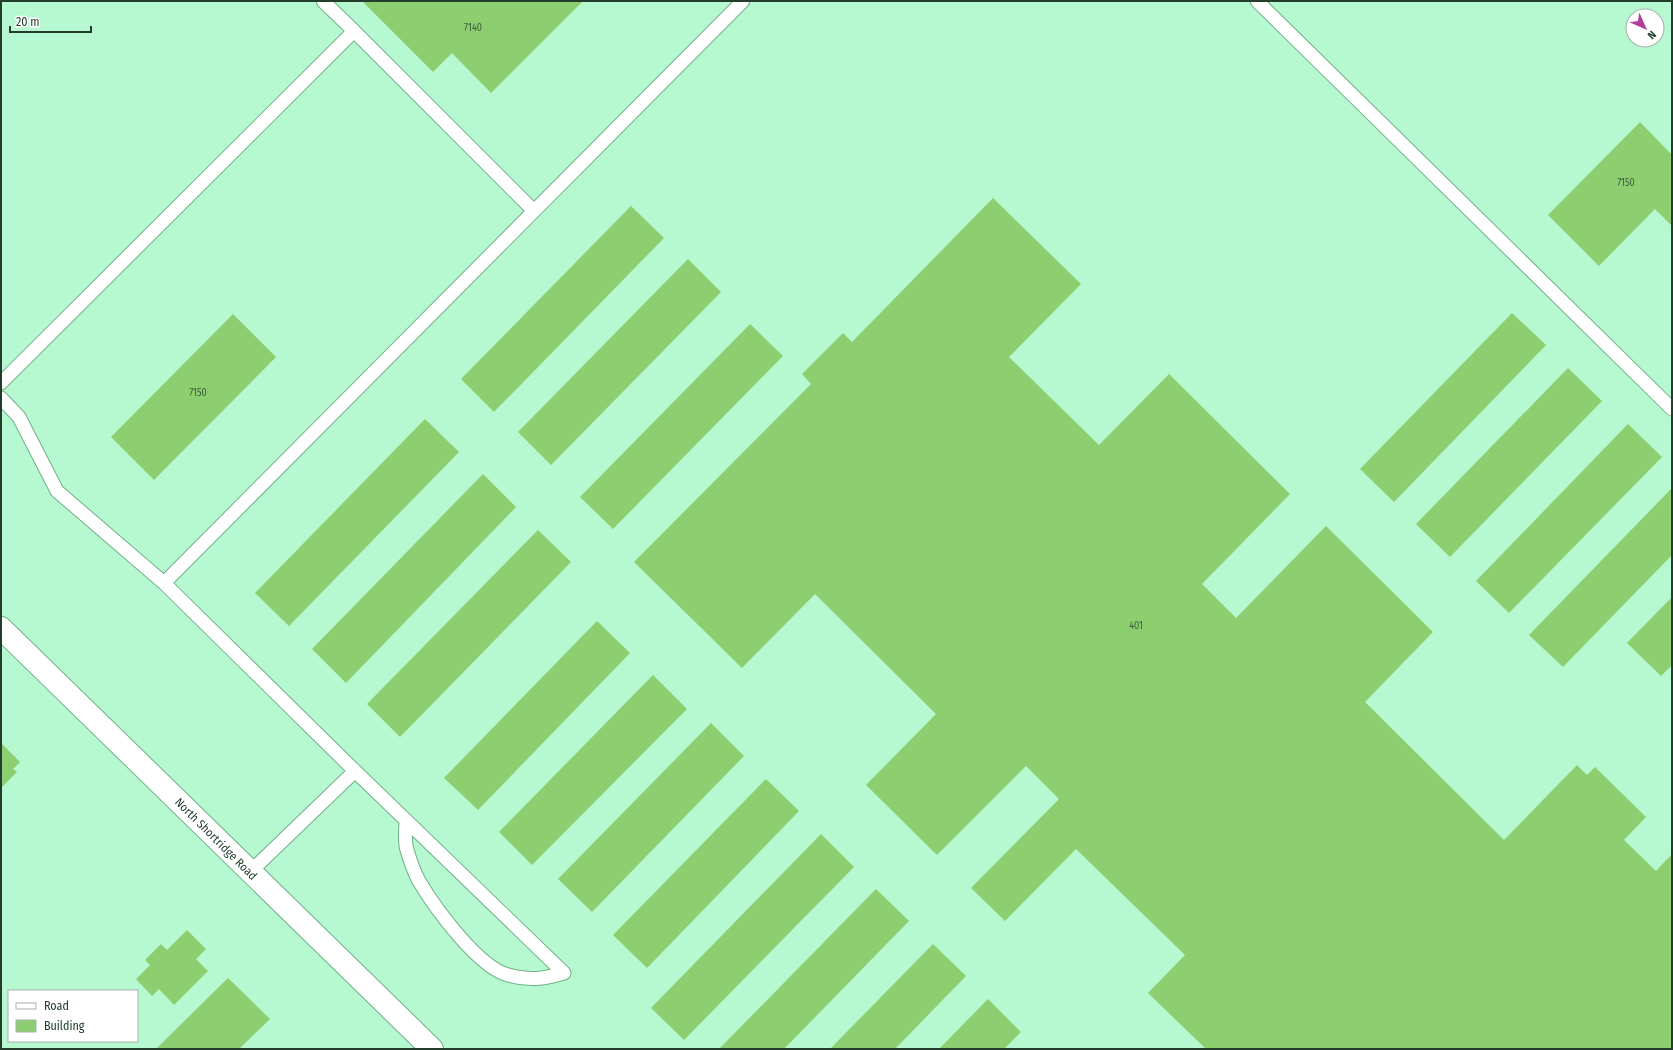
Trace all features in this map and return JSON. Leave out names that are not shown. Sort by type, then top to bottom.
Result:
[{"type":"street","name":"North Shortridge Road","points":[[1,628],[432,1049]]},
{"type":"lane","points":[[323,1],[534,211]]},
{"type":"lane","points":[[164,583],[742,1]]},
{"type":"lane","points":[[1257,1],[1672,409]]},
{"type":"lane","points":[[1,383],[354,31]]},
{"type":"lane","points":[[1,398],[19,418],[57,491],[164,583],[355,771],[406,820],[564,973],[545,979],[506,975],[470,949],[443,916],[419,880],[406,848],[406,820]]},
{"type":"lane","points":[[250,872],[355,771]]},
{"type":"building","points":[[362,1],[583,1],[491,93],[452,53],[433,72]]},
{"type":"building","points":[[1640,122],[1672,155],[1672,226],[1655,209],[1599,266],[1548,215]]},
{"type":"building","points":[[993,198],[1081,284],[1009,357],[1099,445],[1169,374],[1290,494],[1202,584],[1236,618],[1326,526],[1433,632],[1365,702],[1504,840],[1577,765],[1587,775],[1595,767],[1646,817],[1624,840],[1656,871],[1672,854],[1672,1049],[1206,1049],[1148,993],[1185,955],[1076,849],[1005,921],[971,888],[1059,799],[1026,766],[937,855],[866,785],[936,714],[815,594],[742,668],[634,562],[811,384],[802,374],[843,333],[852,342]]},
{"type":"building","points":[[631,206],[664,238],[494,412],[461,379]]},
{"type":"building","points":[[688,259],[721,292],[551,465],[518,432]]},
{"type":"building","points":[[1512,313],[1546,345],[1394,502],[1360,469]]},
{"type":"building","points":[[233,314],[276,357],[154,480],[111,437]]},
{"type":"building","points":[[750,324],[783,356],[613,529],[580,497]]},
{"type":"building","points":[[1568,368],[1602,401],[1450,557],[1416,524]]},
{"type":"building","points":[[425,419],[459,452],[289,626],[255,593]]},
{"type":"building","points":[[1628,424],[1662,457],[1509,613],[1476,581]]},
{"type":"building","points":[[483,474],[516,507],[346,683],[312,649]]},
{"type":"building","points":[[1672,488],[1672,555],[1563,667],[1529,635]]},
{"type":"building","points":[[538,530],[571,562],[400,737],[367,704]]},
{"type":"building","points":[[1672,597],[1672,665],[1661,676],[1627,643]]},
{"type":"building","points":[[597,621],[630,653],[478,810],[444,778]]},
{"type":"building","points":[[653,675],[687,709],[532,865],[499,832]]},
{"type":"building","points":[[711,723],[744,756],[592,912],[558,879]]},
{"type":"building","points":[[1,743],[20,762],[13,769],[17,772],[1,788]]},
{"type":"building","points":[[766,779],[799,811],[647,968],[613,935]]},
{"type":"building","points":[[821,834],[854,867],[684,1040],[651,1008]]},
{"type":"building","points":[[876,889],[909,921],[784,1049],[719,1049]]},
{"type":"building","points":[[187,930],[206,949],[196,959],[208,971],[174,1005],[159,989],[152,996],[136,979],[150,965],[145,960],[161,944],[167,950]]},
{"type":"building","points":[[933,944],[966,976],[895,1049],[830,1049]]},
{"type":"building","points":[[228,978],[270,1019],[239,1049],[156,1049]]},
{"type":"building","points":[[988,999],[1021,1032],[1004,1049],[939,1049]]}]
